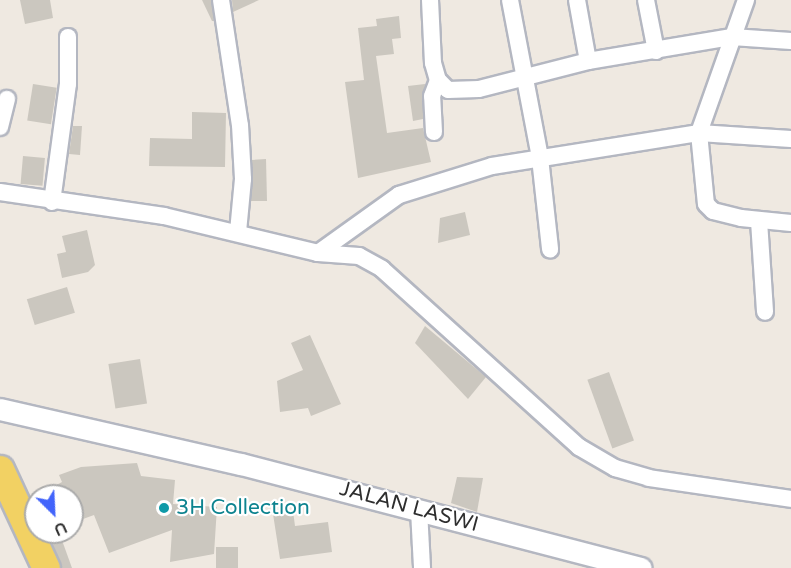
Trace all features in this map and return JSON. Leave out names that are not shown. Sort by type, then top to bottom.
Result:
[{"type":"main road","points":[[0,469],[45,568]]},
{"type":"street","points":[[221,0],[240,124],[243,178],[238,232]]},
{"type":"street","points":[[430,0],[433,63],[438,80],[448,90],[479,89],[588,61],[732,37],[791,41]]},
{"type":"street","points":[[510,0],[540,158],[550,249]]},
{"type":"street","points":[[577,0],[588,61]]},
{"type":"street","points":[[646,0],[656,51]]},
{"type":"street","points":[[746,0],[699,133],[706,204],[713,211],[759,221],[791,223]]},
{"type":"street","points":[[52,202],[68,84],[68,37]]},
{"type":"street","points":[[434,132],[432,96],[438,80]]},
{"type":"street","points":[[0,127],[7,99]]},
{"type":"street","points":[[318,253],[399,195],[492,166],[699,133],[791,139]]},
{"type":"street","points":[[0,192],[52,202],[164,216],[318,253],[359,256],[382,269],[579,447],[615,468],[649,478],[791,499]]},
{"type":"street","points":[[759,221],[765,312]]},
{"type":"street","name":"JALAN LASWI","points":[[0,409],[241,464],[641,568]]},
{"type":"street","points":[[419,510],[422,568]]},
{"type":"building","points":[[20,0],[50,0],[53,18],[25,24]]},
{"type":"building","points":[[202,0],[211,0],[214,21],[212,21]]},
{"type":"building","points":[[232,0],[259,0],[233,12]]},
{"type":"building","points":[[399,16],[401,38],[392,39],[394,54],[376,56],[387,133],[423,128],[431,162],[358,178],[345,82],[364,80],[358,28],[377,26],[376,19]]},
{"type":"building","points":[[33,84],[57,88],[51,124],[27,121]]},
{"type":"building","points":[[425,84],[423,119],[413,121],[408,86]]},
{"type":"building","points":[[192,112],[226,113],[225,167],[149,166],[150,138],[192,139]]},
{"type":"building","points":[[73,126],[82,126],[80,155],[69,154]]},
{"type":"building","points":[[23,156],[45,158],[42,186],[21,184]]},
{"type":"building","points":[[266,159],[267,201],[251,201],[252,160]]},
{"type":"building","points":[[465,212],[470,235],[438,243],[440,218]]},
{"type":"building","points":[[87,230],[95,265],[88,272],[62,278],[57,254],[66,252],[62,236]]},
{"type":"building","points":[[67,287],[75,313],[35,325],[27,299]]},
{"type":"building","points":[[425,326],[486,377],[468,399],[415,343]]},
{"type":"building","points":[[310,335],[341,404],[311,416],[308,408],[280,412],[277,381],[303,370],[291,343]]},
{"type":"building","points":[[140,359],[147,403],[115,408],[108,364]]},
{"type":"building","points":[[609,372],[634,441],[612,448],[587,380]]},
{"type":"building","points":[[137,463],[141,476],[175,480],[173,504],[217,507],[214,554],[170,562],[172,530],[109,553],[94,515],[84,519],[84,484],[58,484],[62,482],[59,475],[81,467]]},
{"type":"building","points":[[457,477],[483,478],[477,512],[451,503]]},
{"type":"building","points":[[293,511],[295,526],[328,522],[332,552],[280,559],[273,514]]},
{"type":"building","points":[[52,544],[63,544],[72,568],[62,568]]},
{"type":"building","points":[[216,547],[238,547],[238,568],[216,568]]},
{"type":"place","name":"3H Collection","points":[[164,508]]}]
